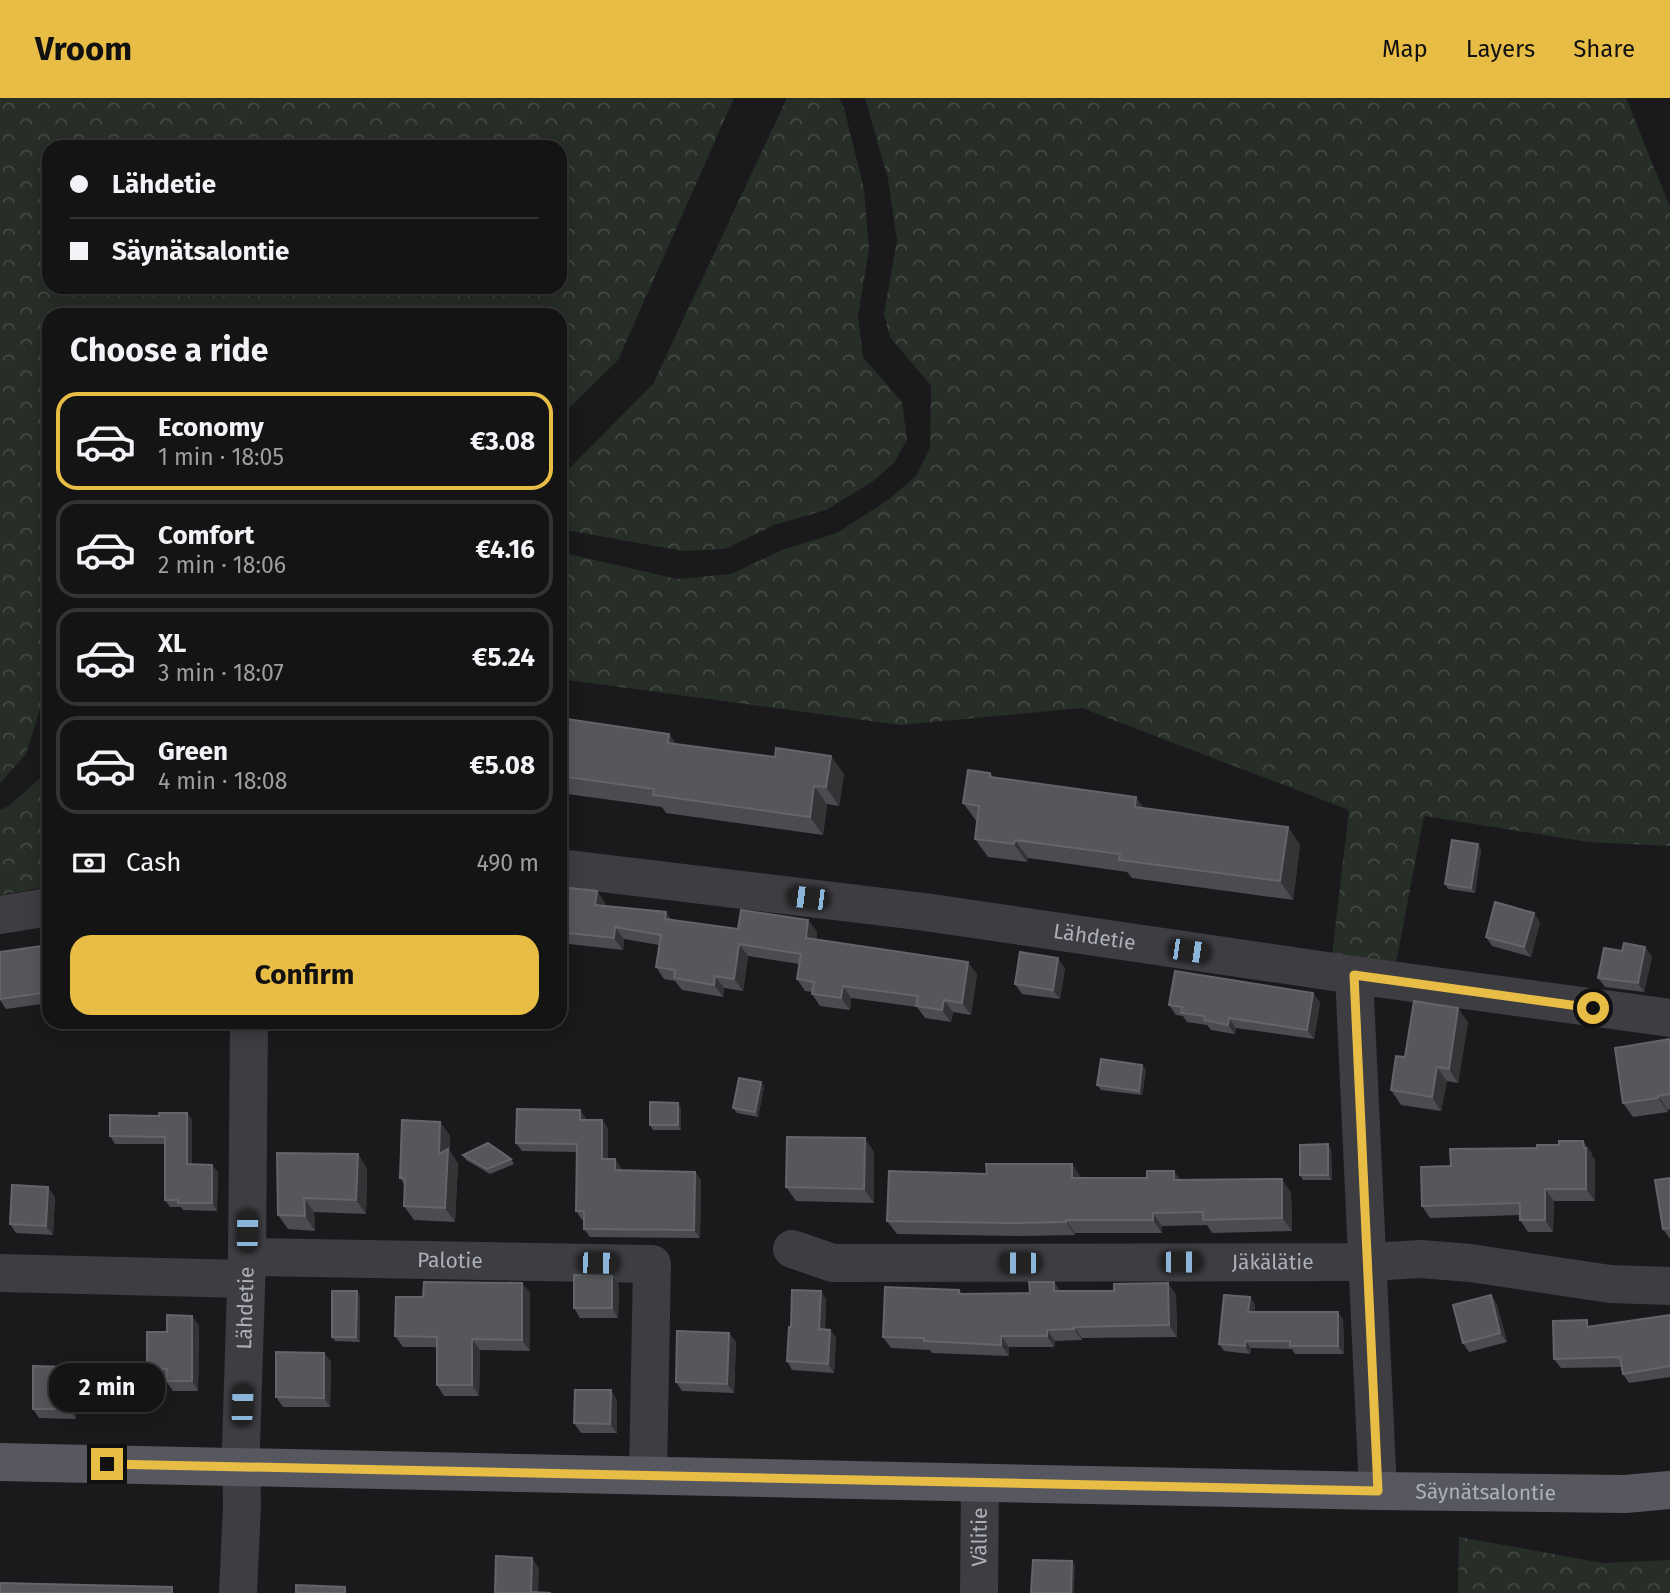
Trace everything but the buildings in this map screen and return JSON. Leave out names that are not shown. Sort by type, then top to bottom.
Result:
[{"type":"main road","name":"Säynätsalontie","points":[[0,1462],[1378,1491],[1625,1494],[1670,1490]]},
{"type":"street","name":"Lähdetie","points":[[567,869],[933,914],[1670,1018]]},
{"type":"street","points":[[0,915],[42,908]]},
{"type":"street","points":[[1354,975],[1378,1491]]},
{"type":"street","name":"Lähdetie","points":[[238,1593],[242,1506],[249,1029]]},
{"type":"street","name":"Jäkälätie","points":[[792,1249],[832,1263],[1368,1262],[1421,1259],[1470,1263],[1610,1284],[1670,1286]]},
{"type":"street","name":"Palotie","points":[[0,1273],[652,1264],[648,1475]]},
{"type":"street","name":"Välitie","points":[[979,1593],[980,1483]]},
{"type":"green space","points":[[0,98],[734,98],[618,360],[567,410],[567,308],[42,308],[42,703],[26,754],[0,783]]},
{"type":"green space","points":[[787,98],[839,98],[844,108],[864,189],[869,249],[858,316],[863,357],[902,402],[907,440],[894,463],[872,482],[826,510],[774,525],[725,549],[683,551],[567,530],[567,471],[653,384]]},
{"type":"green space","points":[[865,98],[1626,98],[1670,207],[1670,846],[1588,842],[1424,816],[1396,963],[1332,955],[1349,810],[1082,708],[900,725],[567,680],[567,554],[677,579],[731,574],[782,550],[837,533],[888,500],[916,476],[930,448],[931,386],[890,337],[884,314],[897,240],[888,179]]},
{"type":"green space","points":[[42,776],[42,888],[0,895],[0,810],[9,806]]},
{"type":"green space","points":[[1459,1537],[1603,1563],[1670,1560],[1670,1593],[1458,1593]]},
{"type":"route","points":[[107,1464],[1378,1491],[1354,975],[1593,1008]]}]
